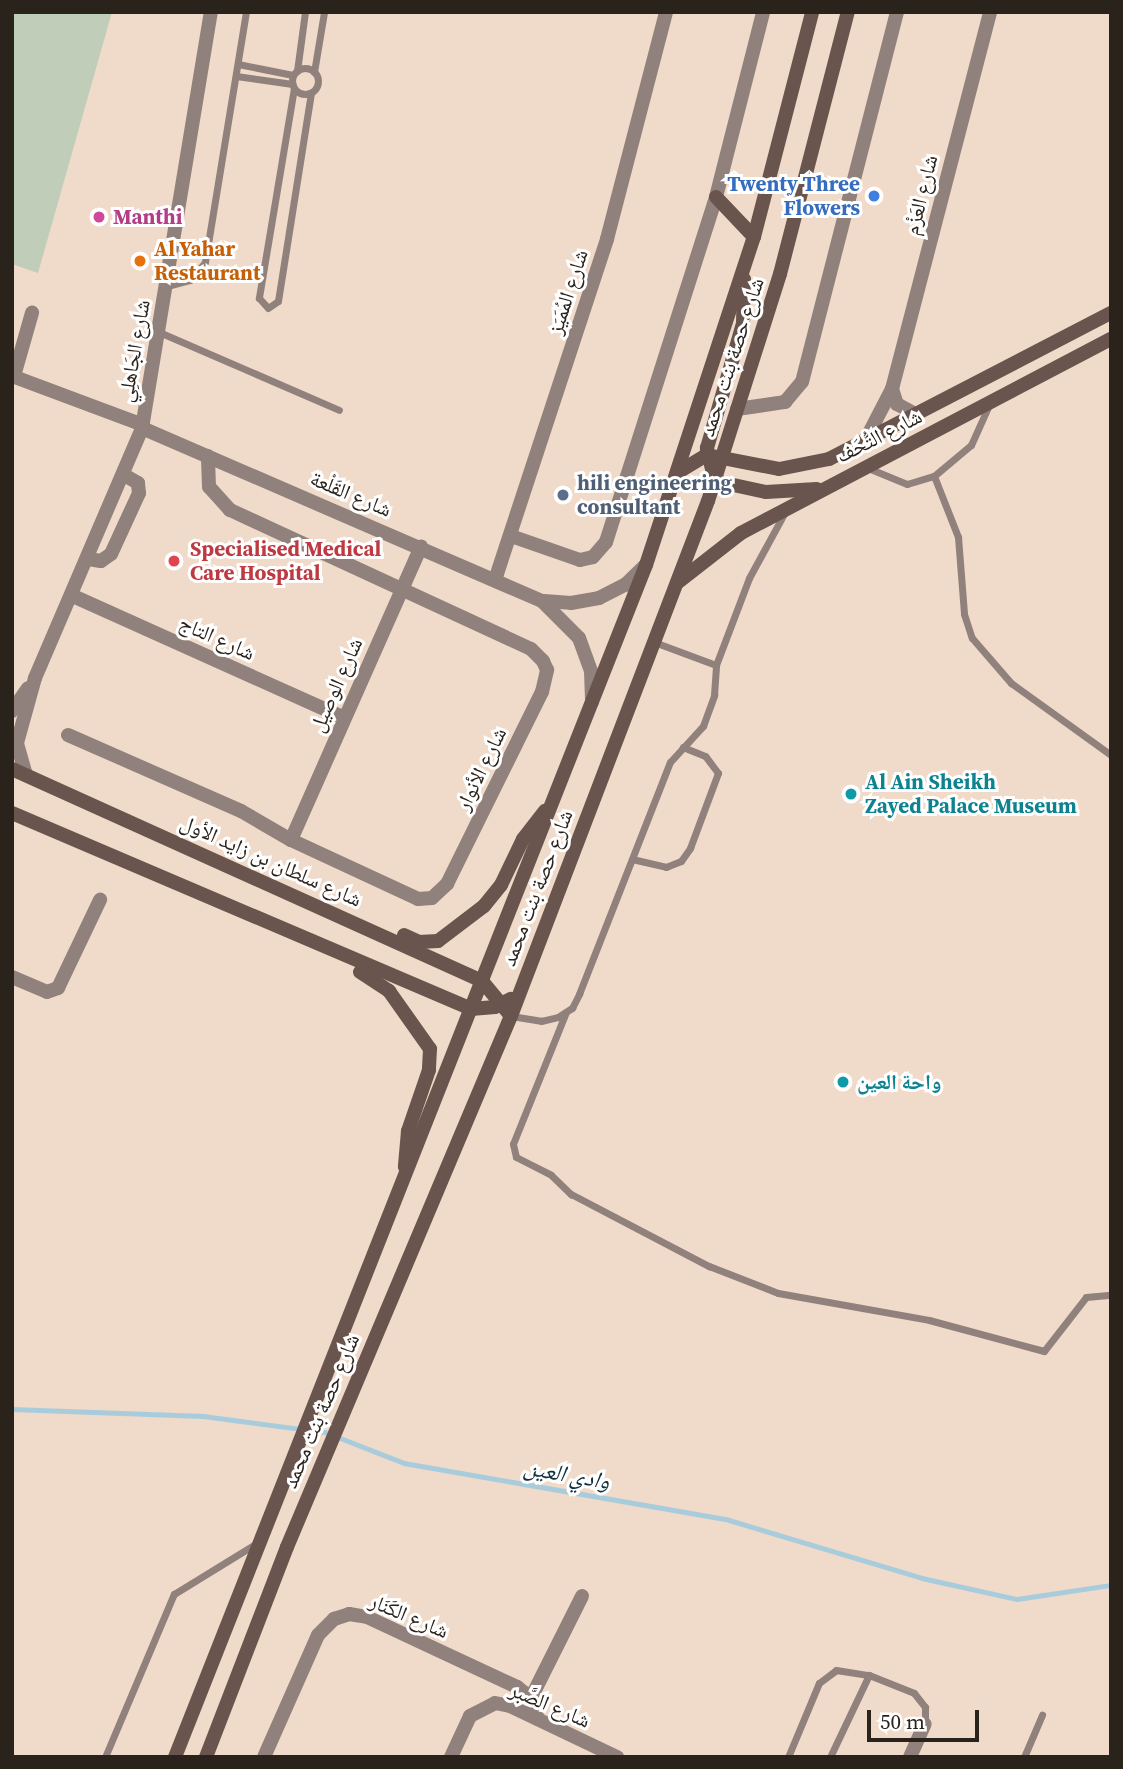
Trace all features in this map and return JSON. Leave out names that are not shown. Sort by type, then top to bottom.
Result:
[{"type":"main road","name":"شارع حصة بنت محمد","points":[[175,1757],[265,1535],[646,565],[679,472],[754,237],[812,12]]},
{"type":"main road","name":"شارع حصة بنت محمد","points":[[206,1757],[287,1547],[507,1010],[520,993],[715,481],[780,274],[848,12]]},
{"type":"main road","points":[[716,197],[754,237]]},
{"type":"main road","points":[[743,273],[743,323],[707,455],[715,481],[766,492],[822,489]]},
{"type":"main road","name":"شارع التُّحَف","points":[[707,455],[791,468],[830,459],[1111,313]]},
{"type":"main road","name":"شارع التُّحَف","points":[[676,584],[726,543],[822,489],[1111,339]]},
{"type":"main road","points":[[679,472],[707,455]]},
{"type":"main road","name":"شارع سلطان بن زايد الأول","points":[[12,769],[332,910],[482,981],[507,1010]]},
{"type":"main road","points":[[332,910],[370,919],[419,942],[446,937],[497,893],[523,839],[551,806]]},
{"type":"main road","points":[[12,813],[285,932],[471,1009],[507,1010]]},
{"type":"main road","points":[[285,932],[381,984],[427,1040],[431,1060],[408,1131],[405,1178]]},
{"type":"street","name":"شارع الجَاهلِي","points":[[26,775],[17,743],[35,678],[73,596],[142,426],[211,12]]},
{"type":"street","name":"شارع المُمَيَز","points":[[495,580],[607,239],[666,12]]},
{"type":"street","points":[[511,536],[580,560],[593,557],[602,548],[637,456],[716,197],[763,12]]},
{"type":"street","points":[[737,409],[785,402],[802,382],[897,12]]},
{"type":"street","name":"شارع العَزْم","points":[[864,443],[892,389],[990,12]]},
{"type":"street","name":"شارع القَلْعة","points":[[32,313],[13,376],[142,426],[542,601],[569,624],[583,646],[591,671],[591,706]]},
{"type":"street","points":[[892,389],[897,404],[917,415]]},
{"type":"street","name":"شارع الأنوار","points":[[68,735],[241,811],[290,840],[418,898],[438,895],[542,692],[547,670],[538,654],[230,510],[209,487],[208,456]]},
{"type":"street","points":[[88,559],[101,561],[111,554],[139,493],[138,483],[124,475]]},
{"type":"street","name":"شارع الوصيل","points":[[290,840],[421,547]]},
{"type":"street","name":"شارع القَلْعة","points":[[542,601],[571,603],[599,598],[625,585],[646,565]]},
{"type":"street","name":"شارع التاج","points":[[73,596],[344,718]]},
{"type":"street","name":"شارع الجَاهلِي","points":[[12,711],[35,678]]},
{"type":"street","points":[[12,977],[47,992],[58,988],[100,900]]},
{"type":"street","points":[[538,1719],[530,1698],[582,1596]]},
{"type":"street","name":"شارع الكَنَار","points":[[264,1757],[318,1635],[341,1616],[367,1617],[517,1687],[530,1698]]},
{"type":"street","name":"شارع الصَّبر","points":[[451,1757],[470,1717],[481,1707],[502,1704],[617,1757]]},
{"type":"street","points":[[911,1757],[925,1724]]},
{"type":"lane","points":[[167,286],[190,280],[205,262],[246,12]]},
{"type":"lane","points":[[305,12],[259,298],[268,307],[278,301],[311,93],[318,81],[314,72],[324,12]]},
{"type":"lane","points":[[237,64],[295,73],[314,72]]},
{"type":"lane","points":[[236,76],[293,86],[311,93]]},
{"type":"lane","points":[[271,224],[289,227]]},
{"type":"lane","points":[[159,332],[339,410]]},
{"type":"lane","points":[[864,467],[907,484],[934,475],[971,445],[989,404]]},
{"type":"lane","points":[[934,475],[958,537],[964,614],[972,638],[1012,683],[1111,755]]},
{"type":"lane","points":[[786,510],[749,579],[716,665],[714,695],[703,726],[670,762],[579,994],[566,1012],[513,1151],[522,1162],[551,1175],[571,1194],[686,1254],[778,1293],[929,1320],[1044,1351],[1086,1297],[1111,1296]]},
{"type":"lane","points":[[654,642],[716,665]]},
{"type":"lane","points":[[632,859],[666,867],[681,862],[690,848],[718,773],[705,756],[683,747]]},
{"type":"lane","points":[[507,1010],[541,1021],[566,1012]]},
{"type":"lane","points":[[105,1757],[174,1594],[194,1578],[237,1558],[265,1535]]},
{"type":"lane","points":[[788,1757],[822,1678],[836,1670],[869,1675],[918,1697],[925,1707],[925,1724]]},
{"type":"lane","points":[[830,1757],[869,1675]]},
{"type":"lane","points":[[1024,1757],[1042,1715]]},
{"type":"green space","points":[[12,12],[112,12],[38,273],[12,264]]},
{"type":"waterway","name":"وادي العين","points":[[12,1409],[203,1416],[325,1432],[404,1463],[729,1520],[922,1578],[1017,1599],[1111,1585]]},
{"type":"place","name":"Twenty Three Flowers","points":[[874,196]]},
{"type":"place","name":"Manthi","points":[[99,217]]},
{"type":"place","name":"Al Yahar Restaurant","points":[[140,261]]},
{"type":"place","name":"hili engineering consultant","points":[[563,495]]},
{"type":"place","name":"Specialised Medical Care Hospital","points":[[174,561]]},
{"type":"place","name":"Al Ain Sheikh Zayed Palace Museum","points":[[851,794]]},
{"type":"place","name":"واحة العين","points":[[843,1082]]}]
